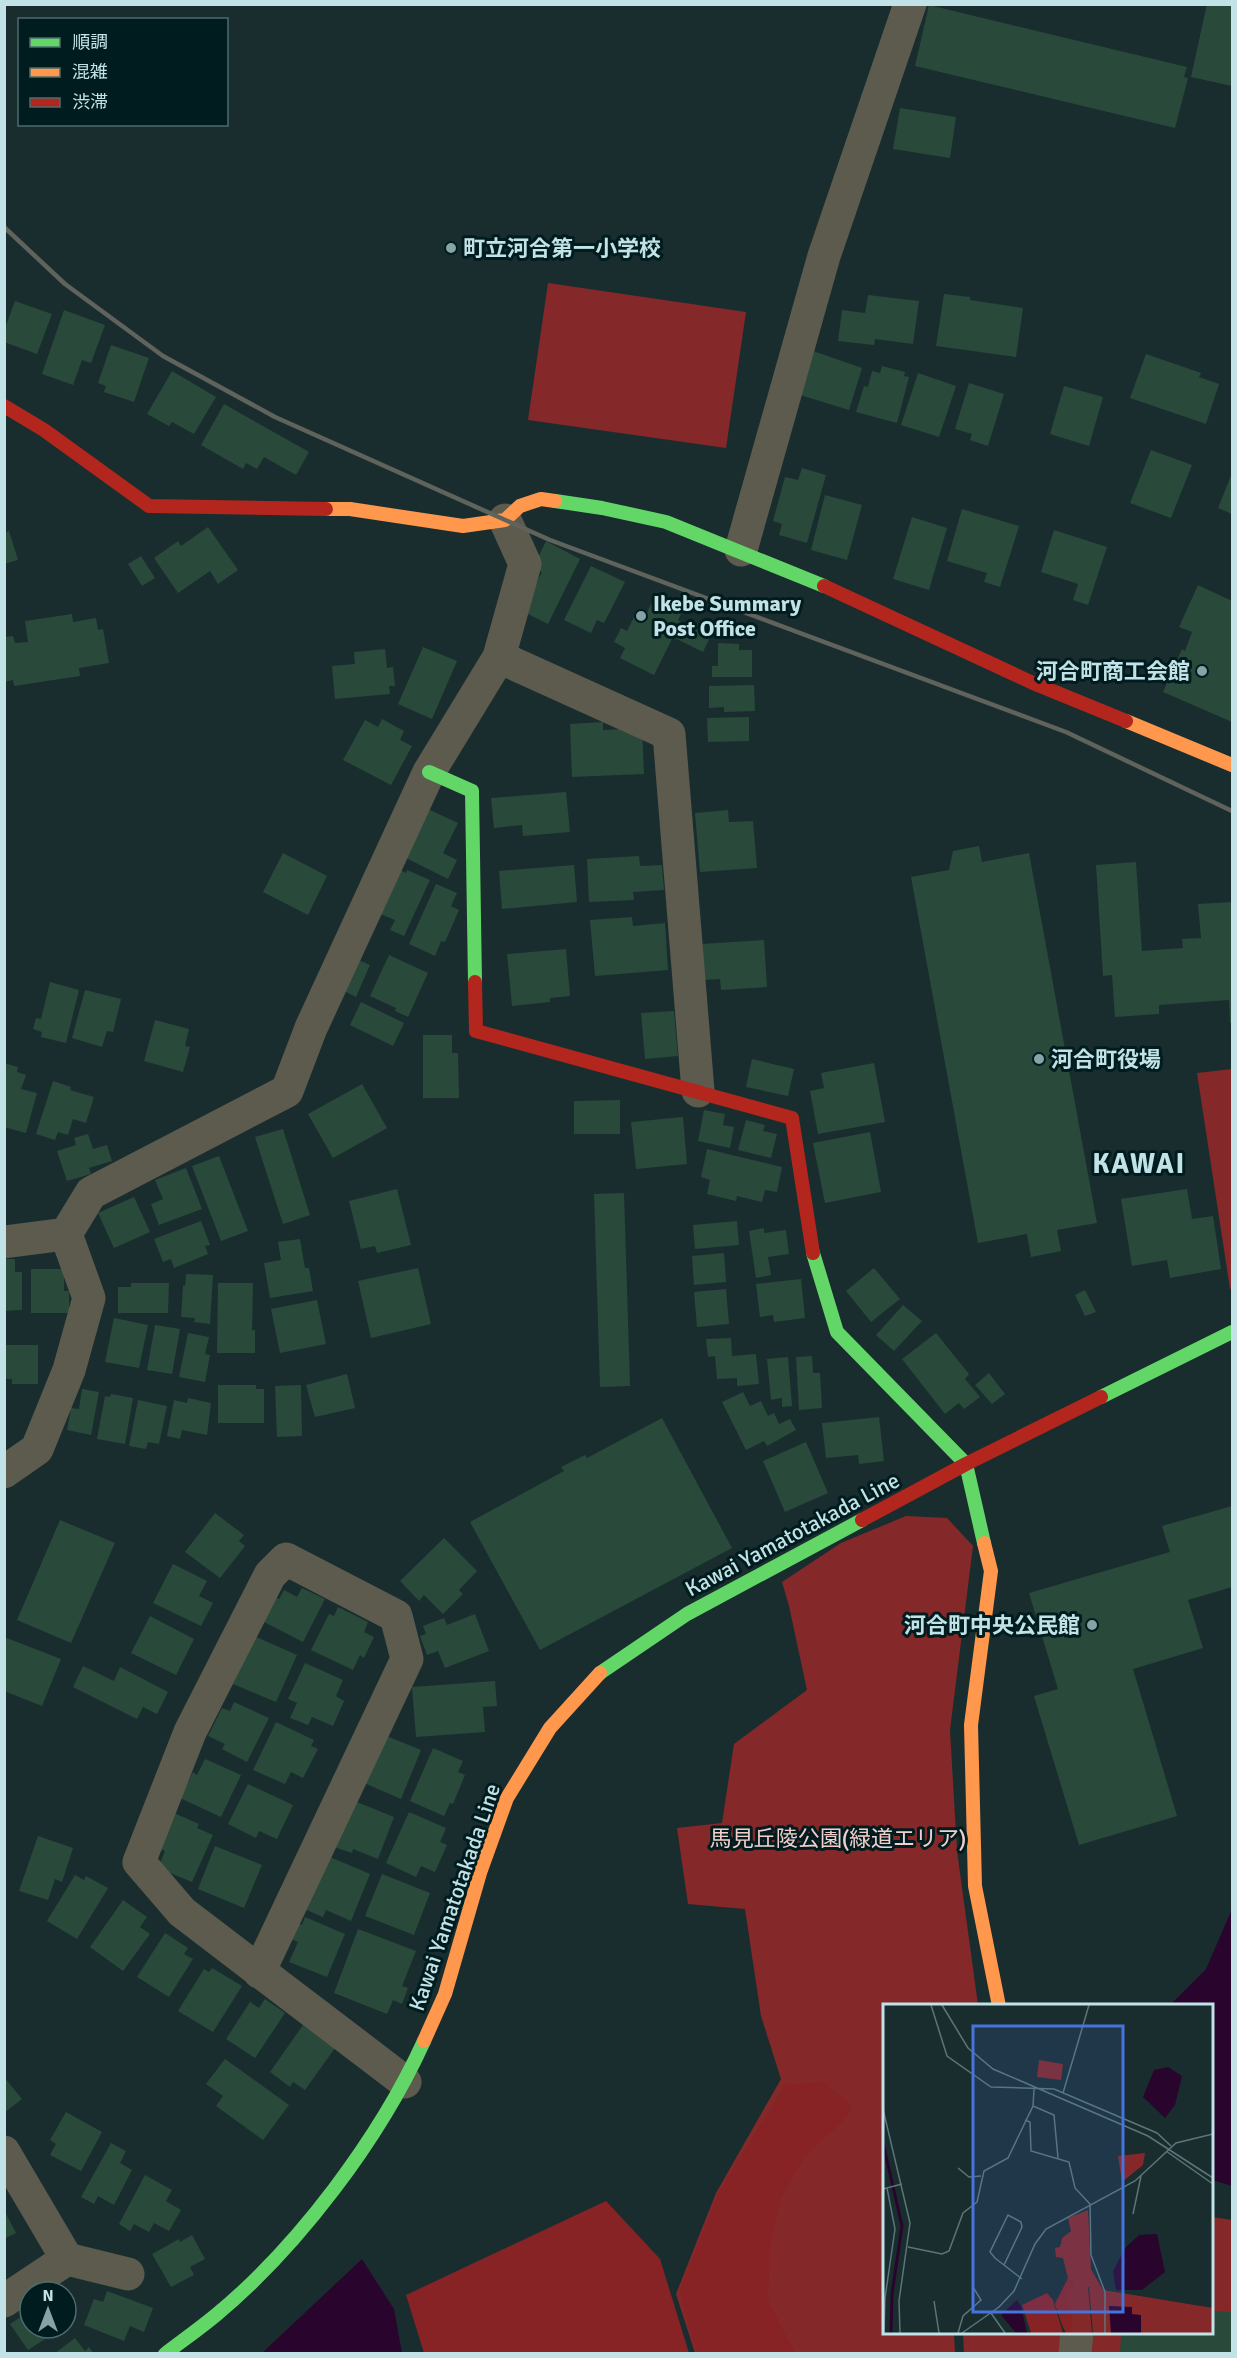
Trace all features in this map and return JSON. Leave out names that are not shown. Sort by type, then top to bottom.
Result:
[{"type":"street","points":[[741,550],[824,255],[910,4]]},
{"type":"street","points":[[4,406],[44,430],[149,506],[350,509],[463,526],[505,520],[520,506],[541,499],[602,508],[666,522],[741,550],[846,595],[1033,683],[1233,765]]},
{"type":"street","points":[[66,1234],[91,1193],[287,1091],[311,1028],[429,772],[499,657],[525,564],[505,520]]},
{"type":"street","points":[[499,657],[669,734],[698,1091]]},
{"type":"street","points":[[429,772],[472,791],[476,1031],[792,1118],[811,1246],[837,1332],[966,1464],[990,1571],[970,1725],[975,1886],[999,2004]]},
{"type":"street","points":[[4,1242],[66,1234]]},
{"type":"street","points":[[4,1472],[37,1449],[69,1370],[89,1298],[66,1234]]},
{"type":"street","name":"Kawai Yamatotakada Line","points":[[165,2354],[217,2314],[277,2256],[339,2182],[405,2082],[445,1994],[480,1873],[507,1798],[550,1728],[602,1670],[687,1614],[966,1464],[1233,1332]]},
{"type":"street","points":[[259,1972],[407,1659],[396,1616],[286,1559],[270,1575],[190,1732],[139,1862],[182,1912],[259,1972],[405,2082]]},
{"type":"street","points":[[4,2152],[67,2259],[129,2274]]},
{"type":"street","points":[[4,2301],[67,2259]]},
{"type":"street","points":[[1075,2354],[1077,2334]]},
{"type":"green space","points":[[548,283],[746,312],[726,448],[528,420]]},
{"type":"green space","points":[[1232,1069],[1232,1288],[1230,1289],[1197,1073]]},
{"type":"green space","name":"馬見丘陵公園(緑道エリア)","points":[[906,1516],[947,1518],[973,1546],[950,1730],[957,1851],[978,2004],[883,2004],[883,2334],[954,2334],[955,2353],[695,2353],[676,2294],[716,2193],[781,2079],[761,2016],[745,1909],[688,1904],[677,1828],[722,1823],[734,1744],[807,1690],[782,1582],[841,1543]]},
{"type":"green space","points":[[1213,2217],[1232,2220],[1232,2353],[964,2353],[963,2334],[1213,2334]]},
{"type":"shaded area","points":[[1232,1909],[1232,2186],[1213,2180],[1213,2004],[1171,2004],[1206,1969]]},
{"type":"shaded area","points":[[823,2082],[851,2105],[848,2116],[804,2158],[782,2196],[770,2244],[768,2300],[795,2353],[697,2353],[679,2292],[719,2192],[785,2085]]},
{"type":"shaded area","points":[[606,2201],[660,2259],[689,2353],[424,2353],[406,2295]]},
{"type":"shaded area","points":[[362,2259],[394,2309],[402,2353],[262,2353]]},
{"type":"building","points":[[1207,4],[1232,4],[1232,86],[1191,77]]},
{"type":"building","points":[[929,5],[1187,67],[1184,77],[1188,78],[1175,128],[915,66]]},
{"type":"building","points":[[900,108],[956,117],[950,158],[893,149]]},
{"type":"building","points":[[944,294],[1023,308],[1016,357],[936,346]]},
{"type":"building","points":[[868,295],[919,301],[913,344],[875,339],[874,345],[838,341],[842,310],[865,313]]},
{"type":"building","points":[[15,301],[52,314],[37,354],[4,342],[4,331]]},
{"type":"building","points":[[64,310],[105,325],[91,363],[82,360],[73,385],[42,374]]},
{"type":"building","points":[[111,345],[149,358],[134,402],[104,392],[106,386],[98,383]]},
{"type":"building","points":[[813,351],[862,368],[849,410],[800,395]]},
{"type":"building","points":[[1146,354],[1201,373],[1199,377],[1219,384],[1206,424],[1130,398]]},
{"type":"building","points":[[882,366],[905,372],[904,376],[909,377],[897,423],[856,412],[864,386],[868,387],[872,371],[880,373]]},
{"type":"building","points":[[172,371],[216,397],[194,434],[172,422],[169,426],[147,414]]},
{"type":"building","points":[[918,373],[956,386],[939,437],[901,425]]},
{"type":"building","points":[[969,383],[1004,394],[988,446],[970,440],[972,434],[955,429]]},
{"type":"building","points":[[1064,386],[1103,397],[1089,446],[1050,434]]},
{"type":"building","points":[[224,404],[309,452],[296,475],[264,457],[257,469],[246,463],[243,469],[201,445]]},
{"type":"building","points":[[1151,450],[1192,465],[1171,518],[1130,503]]},
{"type":"building","points":[[802,468],[826,475],[807,543],[779,535],[782,524],[773,521],[785,477],[798,480]]},
{"type":"building","points":[[1232,473],[1232,514],[1218,508]]},
{"type":"building","points":[[825,495],[862,505],[847,560],[811,550]]},
{"type":"building","points":[[962,509],[1019,526],[1000,587],[984,582],[987,573],[947,561]]},
{"type":"building","points":[[912,517],[947,528],[929,590],[893,579]]},
{"type":"building","points":[[208,527],[238,570],[218,584],[210,571],[178,593],[154,558],[178,541],[181,546]]},
{"type":"building","points":[[1054,530],[1107,547],[1088,605],[1073,600],[1078,584],[1041,572]]},
{"type":"building","points":[[9,531],[18,560],[4,564],[4,533]]},
{"type":"building","points":[[546,541],[580,559],[548,624],[522,611],[542,572],[533,568]]},
{"type":"building","points":[[141,556],[155,578],[142,586],[128,564]]},
{"type":"building","points":[[591,566],[625,582],[604,623],[597,620],[591,633],[564,620]]},
{"type":"building","name":"河合町商工会館","points":[[1198,585],[1232,601],[1232,722],[1163,692],[1182,649],[1185,651],[1192,632],[1179,627]]},
{"type":"building","points":[[653,600],[681,614],[678,620],[687,625],[690,620],[713,631],[703,652],[673,637],[654,675],[620,658],[625,648],[614,642],[621,628],[627,631],[634,617],[643,621]]},
{"type":"building","points":[[72,614],[73,622],[96,618],[98,630],[103,629],[109,663],[79,668],[80,676],[14,686],[13,680],[4,682],[4,637],[13,636],[15,643],[28,642],[25,621]]},
{"type":"building","points":[[718,643],[739,644],[739,650],[752,650],[752,677],[712,677],[712,666],[718,666]]},
{"type":"building","points":[[423,647],[457,661],[432,719],[398,704]]},
{"type":"building","points":[[385,649],[387,668],[393,667],[395,686],[389,686],[390,694],[335,699],[332,666],[355,664],[354,652]]},
{"type":"building","points":[[754,685],[755,711],[724,712],[724,707],[709,708],[709,686]]},
{"type":"building","points":[[749,717],[749,741],[708,742],[707,718]]},
{"type":"building","points":[[382,719],[404,731],[400,740],[412,746],[391,785],[343,760],[365,720],[378,727]]},
{"type":"building","points":[[603,722],[603,730],[642,728],[644,774],[572,777],[570,724]]},
{"type":"building","points":[[566,792],[570,832],[523,836],[522,825],[494,828],[491,798]]},
{"type":"building","points":[[428,809],[458,823],[443,853],[457,860],[448,879],[404,857]]},
{"type":"building","points":[[728,810],[729,822],[753,821],[757,868],[700,872],[695,813]]},
{"type":"building","points":[[979,846],[982,862],[1029,853],[1097,1223],[1057,1230],[1061,1251],[1031,1257],[1027,1234],[978,1243],[911,877],[949,870],[953,851]]},
{"type":"building","points":[[283,853],[327,876],[308,915],[263,892]]},
{"type":"building","points":[[639,856],[640,866],[662,865],[664,890],[633,892],[634,900],[589,902],[587,859]]},
{"type":"building","points":[[1136,862],[1142,951],[1183,948],[1182,939],[1201,938],[1198,904],[1232,902],[1232,1023],[1230,1023],[1229,1000],[1159,1005],[1159,1014],[1115,1017],[1112,975],[1103,976],[1096,865]]},
{"type":"building","points":[[574,865],[577,902],[502,909],[499,871]]},
{"type":"building","points":[[400,870],[406,873],[407,870],[430,880],[404,936],[390,930],[395,920],[380,914]]},
{"type":"building","points":[[436,884],[457,893],[451,906],[459,910],[445,942],[441,941],[435,956],[409,944]]},
{"type":"building","points":[[632,917],[633,926],[665,923],[668,970],[595,976],[590,920]]},
{"type":"building","points":[[764,940],[767,987],[721,990],[720,979],[704,980],[702,944]]},
{"type":"building","points":[[566,949],[570,996],[550,998],[550,1002],[512,1006],[507,954]]},
{"type":"building","points":[[389,955],[428,973],[408,1017],[395,1011],[396,1008],[370,996]]},
{"type":"building","points":[[356,959],[370,965],[356,997],[342,990]]},
{"type":"building","points":[[50,982],[79,990],[66,1043],[41,1037],[42,1032],[33,1029],[36,1018],[41,1019]]},
{"type":"building","points":[[85,990],[121,999],[113,1032],[107,1031],[102,1047],[72,1038]]},
{"type":"building","points":[[361,1002],[404,1023],[393,1046],[350,1025]]},
{"type":"building","points":[[674,1011],[678,1056],[645,1059],[641,1013]]},
{"type":"building","points":[[155,1020],[189,1029],[185,1046],[190,1047],[183,1072],[144,1061]]},
{"type":"building","points":[[423,1035],[452,1035],[452,1053],[458,1053],[459,1098],[423,1098]]},
{"type":"building","points":[[752,1059],[794,1069],[788,1096],[746,1087]]},
{"type":"building","points":[[4,1063],[18,1067],[17,1072],[26,1075],[21,1089],[37,1093],[26,1133],[4,1127]]},
{"type":"building","points":[[874,1063],[885,1122],[818,1134],[810,1091],[824,1088],[821,1073]]},
{"type":"building","points":[[53,1081],[71,1087],[70,1090],[94,1097],[86,1123],[73,1119],[68,1135],[58,1132],[55,1140],[36,1134]]},
{"type":"building","points":[[362,1084],[387,1128],[333,1158],[308,1114]]},
{"type":"building","points":[[620,1100],[620,1134],[574,1134],[574,1101]]},
{"type":"building","points":[[704,1110],[725,1114],[723,1125],[734,1127],[730,1148],[698,1141]]},
{"type":"building","points":[[683,1117],[687,1164],[636,1169],[631,1122]]},
{"type":"building","points":[[746,1120],[765,1125],[763,1131],[777,1134],[771,1158],[738,1150]]},
{"type":"building","points":[[283,1129],[310,1215],[283,1224],[255,1137]]},
{"type":"building","points":[[870,1132],[881,1192],[825,1203],[813,1143]]},
{"type":"building","points":[[88,1134],[93,1149],[107,1145],[112,1161],[89,1168],[91,1174],[67,1181],[57,1151],[76,1145],[74,1138]]},
{"type":"building","points":[[707,1149],[782,1167],[777,1192],[765,1190],[762,1202],[737,1196],[736,1201],[707,1194],[710,1180],[701,1177]]},
{"type":"building","points":[[219,1156],[248,1231],[221,1241],[192,1166]]},
{"type":"building","points":[[186,1168],[202,1209],[159,1225],[151,1204],[163,1199],[155,1180]]},
{"type":"building","points":[[397,1189],[411,1245],[377,1253],[375,1246],[361,1249],[349,1201]]},
{"type":"building","points":[[1187,1189],[1192,1219],[1213,1216],[1221,1269],[1170,1278],[1167,1260],[1132,1266],[1121,1199]]},
{"type":"building","points":[[624,1193],[630,1386],[600,1387],[594,1194]]},
{"type":"building","points":[[134,1197],[150,1232],[114,1248],[98,1213]]},
{"type":"building","points":[[201,1221],[210,1245],[205,1246],[208,1254],[174,1268],[171,1259],[163,1262],[154,1239]]},
{"type":"building","points":[[737,1221],[739,1245],[695,1249],[693,1225]]},
{"type":"building","points":[[764,1228],[764,1233],[786,1230],[789,1254],[768,1257],[771,1275],[756,1278],[749,1231]]},
{"type":"building","points":[[300,1239],[305,1268],[309,1268],[313,1291],[270,1298],[264,1263],[281,1260],[278,1242]]},
{"type":"building","points":[[724,1253],[726,1282],[694,1285],[692,1256]]},
{"type":"building","points":[[4,1259],[15,1259],[15,1272],[22,1272],[22,1310],[4,1311]]},
{"type":"building","points":[[418,1268],[431,1324],[371,1338],[358,1281]]},
{"type":"building","points":[[874,1268],[900,1299],[871,1322],[846,1291]]},
{"type":"building","points":[[31,1269],[64,1269],[64,1291],[69,1291],[69,1313],[31,1313]]},
{"type":"building","points":[[186,1274],[213,1275],[210,1324],[194,1322],[195,1318],[181,1317]]},
{"type":"building","points":[[801,1279],[805,1318],[774,1322],[773,1315],[760,1317],[756,1284]]},
{"type":"building","points":[[131,1283],[169,1283],[168,1313],[118,1313],[118,1287],[131,1287]]},
{"type":"building","points":[[218,1283],[253,1283],[252,1330],[255,1330],[255,1353],[217,1353]]},
{"type":"building","points":[[726,1289],[729,1324],[697,1327],[694,1292]]},
{"type":"building","points":[[1085,1290],[1096,1312],[1085,1316],[1075,1295]]},
{"type":"building","points":[[317,1300],[326,1344],[280,1353],[271,1309]]},
{"type":"building","points":[[903,1305],[922,1321],[894,1351],[876,1335]]},
{"type":"building","points":[[114,1318],[148,1325],[139,1368],[105,1362]]},
{"type":"building","points":[[155,1325],[180,1329],[172,1374],[147,1370]]},
{"type":"building","points":[[188,1333],[209,1337],[205,1354],[210,1355],[205,1382],[179,1377]]},
{"type":"building","points":[[936,1333],[969,1374],[965,1379],[980,1397],[964,1409],[959,1403],[945,1414],[902,1359]]},
{"type":"building","points":[[731,1338],[732,1356],[756,1354],[759,1384],[737,1386],[737,1378],[717,1379],[715,1356],[708,1357],[706,1339]]},
{"type":"building","points":[[4,1345],[38,1345],[38,1384],[12,1384],[12,1379],[4,1379]]},
{"type":"building","points":[[812,1356],[813,1373],[820,1373],[822,1408],[799,1410],[796,1357]]},
{"type":"building","points":[[788,1357],[792,1406],[782,1407],[782,1398],[771,1400],[767,1359]]},
{"type":"building","points":[[989,1373],[1005,1394],[992,1404],[975,1385]]},
{"type":"building","points":[[347,1374],[355,1408],[315,1417],[306,1385]]},
{"type":"building","points":[[218,1385],[256,1385],[256,1389],[264,1389],[264,1423],[218,1423]]},
{"type":"building","points":[[301,1385],[302,1436],[277,1437],[275,1386]]},
{"type":"building","points":[[82,1389],[99,1392],[91,1435],[67,1430],[71,1408],[79,1409]]},
{"type":"building","points":[[743,1392],[750,1406],[761,1401],[768,1416],[774,1413],[779,1424],[790,1419],[796,1430],[767,1446],[764,1441],[746,1450],[722,1402]]},
{"type":"building","points":[[111,1394],[133,1398],[125,1444],[97,1439],[105,1396],[110,1397]]},
{"type":"building","points":[[188,1398],[211,1403],[207,1435],[182,1430],[180,1439],[167,1436],[174,1400],[187,1403]]},
{"type":"building","points":[[138,1400],[167,1406],[159,1444],[148,1442],[146,1449],[129,1446]]},
{"type":"building","points":[[879,1417],[884,1461],[859,1464],[858,1455],[826,1458],[822,1423]]},
{"type":"building","points":[[662,1418],[732,1548],[540,1650],[470,1522],[564,1471],[561,1467],[585,1455],[587,1458]]},
{"type":"building","points":[[806,1442],[828,1493],[785,1512],[763,1461]]},
{"type":"building","points":[[1232,1506],[1232,1587],[1188,1600],[1203,1648],[1133,1669],[1177,1816],[1079,1845],[1034,1696],[1058,1689],[1029,1593],[1170,1552],[1162,1526]]},
{"type":"building","points":[[215,1513],[244,1535],[239,1541],[245,1546],[220,1578],[185,1552]]},
{"type":"building","points":[[60,1520],[115,1543],[71,1643],[17,1620]]},
{"type":"building","points":[[444,1538],[477,1571],[459,1590],[463,1594],[443,1614],[424,1595],[419,1601],[400,1581]]},
{"type":"building","points":[[173,1564],[207,1581],[199,1596],[213,1603],[201,1626],[153,1603]]},
{"type":"building","points":[[302,1588],[325,1599],[303,1642],[264,1622],[276,1597],[279,1599],[284,1590],[297,1597]]},
{"type":"building","points":[[338,1607],[368,1622],[364,1632],[374,1637],[364,1658],[360,1655],[353,1670],[311,1650],[329,1614],[334,1616]]},
{"type":"building","points":[[475,1614],[489,1651],[445,1668],[438,1651],[427,1655],[420,1636],[426,1634],[423,1626],[444,1618],[447,1625]]},
{"type":"building","points":[[150,1616],[194,1639],[176,1675],[131,1653]]},
{"type":"building","points":[[254,1636],[297,1655],[276,1702],[233,1684]]},
{"type":"building","points":[[4,1637],[61,1659],[42,1706],[4,1691]]},
{"type":"building","points":[[305,1663],[343,1680],[336,1696],[344,1701],[333,1726],[312,1717],[308,1725],[290,1718],[297,1703],[288,1699]]},
{"type":"building","points":[[83,1666],[114,1681],[120,1667],[168,1692],[157,1714],[143,1707],[137,1719],[73,1687]]},
{"type":"building","points":[[495,1681],[497,1706],[483,1707],[485,1732],[416,1737],[412,1687]]},
{"type":"building","points":[[234,1702],[269,1718],[247,1762],[222,1749],[225,1744],[208,1736],[222,1708],[230,1711]]},
{"type":"building","points":[[276,1722],[314,1740],[311,1746],[318,1749],[303,1778],[291,1772],[285,1784],[253,1770]]},
{"type":"building","points":[[384,1735],[421,1750],[401,1799],[364,1783]]},
{"type":"building","points":[[433,1748],[463,1761],[458,1772],[465,1775],[453,1804],[450,1803],[444,1816],[410,1801]]},
{"type":"building","points":[[205,1759],[241,1775],[221,1817],[180,1798],[193,1772],[197,1775]]},
{"type":"building","points":[[248,1784],[293,1805],[277,1839],[259,1831],[256,1838],[228,1824]]},
{"type":"building","points":[[352,1800],[394,1817],[378,1859],[353,1849],[352,1853],[334,1847]]},
{"type":"building","points":[[409,1812],[446,1828],[440,1842],[447,1845],[435,1872],[421,1866],[416,1877],[386,1863]]},
{"type":"building","points":[[174,1813],[199,1824],[197,1828],[213,1835],[192,1882],[158,1868],[165,1851],[158,1848]]},
{"type":"building","points":[[38,1836],[73,1848],[62,1882],[55,1879],[48,1900],[19,1891]]},
{"type":"building","points":[[215,1846],[262,1865],[244,1908],[198,1889]]},
{"type":"building","points":[[330,1857],[370,1874],[351,1921],[326,1910],[323,1917],[302,1908]]},
{"type":"building","points":[[382,1874],[430,1893],[414,1935],[365,1916]]},
{"type":"building","points":[[75,1875],[84,1880],[86,1876],[108,1888],[77,1939],[47,1921]]},
{"type":"building","points":[[123,1900],[147,1917],[140,1927],[150,1934],[123,1971],[90,1947]]},
{"type":"building","points":[[305,1917],[345,1934],[327,1977],[289,1962],[298,1942],[289,1938],[296,1923],[302,1925]]},
{"type":"building","points":[[358,1929],[416,1951],[402,1986],[408,1988],[402,2004],[393,2000],[387,2014],[334,1993]]},
{"type":"building","points":[[165,1933],[188,1948],[184,1954],[193,1959],[169,1997],[137,1977]]},
{"type":"building","points":[[212,1968],[242,1986],[213,2032],[178,2011],[204,1969],[209,1972]]},
{"type":"building","points":[[265,1999],[285,2013],[255,2058],[226,2039],[250,2002],[259,2008]]},
{"type":"building","points":[[303,2025],[335,2048],[305,2090],[293,2082],[290,2087],[270,2072]]},
{"type":"building","points":[[225,2059],[289,2105],[263,2140],[216,2106],[223,2096],[206,2084]]},
{"type":"building","points":[[4,2077],[22,2099],[4,2113]]},
{"type":"building","points":[[66,2112],[102,2132],[81,2171],[50,2155],[56,2144],[50,2140]]},
{"type":"building","points":[[111,2143],[126,2151],[120,2163],[132,2170],[114,2205],[98,2196],[94,2204],[81,2197]]},
{"type":"building","points":[[145,2175],[172,2190],[166,2201],[181,2210],[169,2231],[154,2223],[149,2232],[134,2224],[130,2231],[119,2224]]},
{"type":"building","points":[[4,2210],[16,2233],[4,2239]]},
{"type":"building","points":[[192,2235],[205,2259],[190,2267],[194,2275],[171,2287],[152,2254],[179,2239],[180,2242]]},
{"type":"building","points":[[107,2291],[153,2308],[144,2332],[130,2326],[124,2341],[84,2325],[94,2299],[103,2302]]},
{"type":"building","points":[[1213,2311],[1232,2312],[1232,2354],[1120,2354],[1121,2334],[1213,2334]]},
{"type":"building","points":[[18,2319],[18,2336],[10,2324]]},
{"type":"building","points":[[21,2340],[43,2340],[28,2350]]},
{"type":"building","points":[[72,2340],[77,2340],[85,2351],[89,2347],[94,2354],[54,2354]]},
{"type":"railway","points":[[4,227],[65,284],[163,356],[275,417],[550,540],[1066,732],[1232,811]]},
{"type":"traffic: fast","points":[[555,501],[602,508],[666,522],[824,586]]},
{"type":"traffic: fast","points":[[429,772],[472,791],[475,982]]},
{"type":"traffic: fast","points":[[813,1253],[837,1332],[966,1464],[984,1543]]},
{"type":"traffic: fast","points":[[1101,1397],[1232,1332]]},
{"type":"traffic: fast","points":[[600,1673],[687,1614],[862,1520]]},
{"type":"traffic: fast","points":[[165,2354],[247,2288],[306,2224],[334,2189],[384,2115],[424,2041]]},
{"type":"traffic: slow","points":[[326,509],[350,509],[463,526],[505,520],[520,506],[541,499],[555,501]]},
{"type":"traffic: slow","points":[[1126,721],[1232,765]]},
{"type":"traffic: slow","points":[[984,1543],[991,1571],[971,1725],[975,1886],[999,2004]]},
{"type":"traffic: slow","points":[[424,2041],[445,1994],[480,1873],[507,1798],[550,1728],[600,1673]]},
{"type":"traffic: jam","points":[[4,406],[44,430],[149,506],[326,509]]},
{"type":"traffic: jam","points":[[824,586],[1033,683],[1126,721]]},
{"type":"traffic: jam","points":[[475,982],[476,1031],[792,1118],[813,1253]]},
{"type":"traffic: jam","points":[[862,1520],[966,1464],[1101,1397]]},
{"type":"place","name":"町立河合第一小学校","points":[[451,248]]},
{"type":"place","name":"Ikebe Summary Post Office","points":[[641,616]]},
{"type":"place","name":"河合町商工会館","points":[[1202,671]]},
{"type":"place","name":"河合町役場","points":[[1039,1059]]},
{"type":"place","name":"河合町中央公民館","points":[[1092,1625]]},
{"type":"district","name":"KAWAI","points":[[1139,1163]]}]
